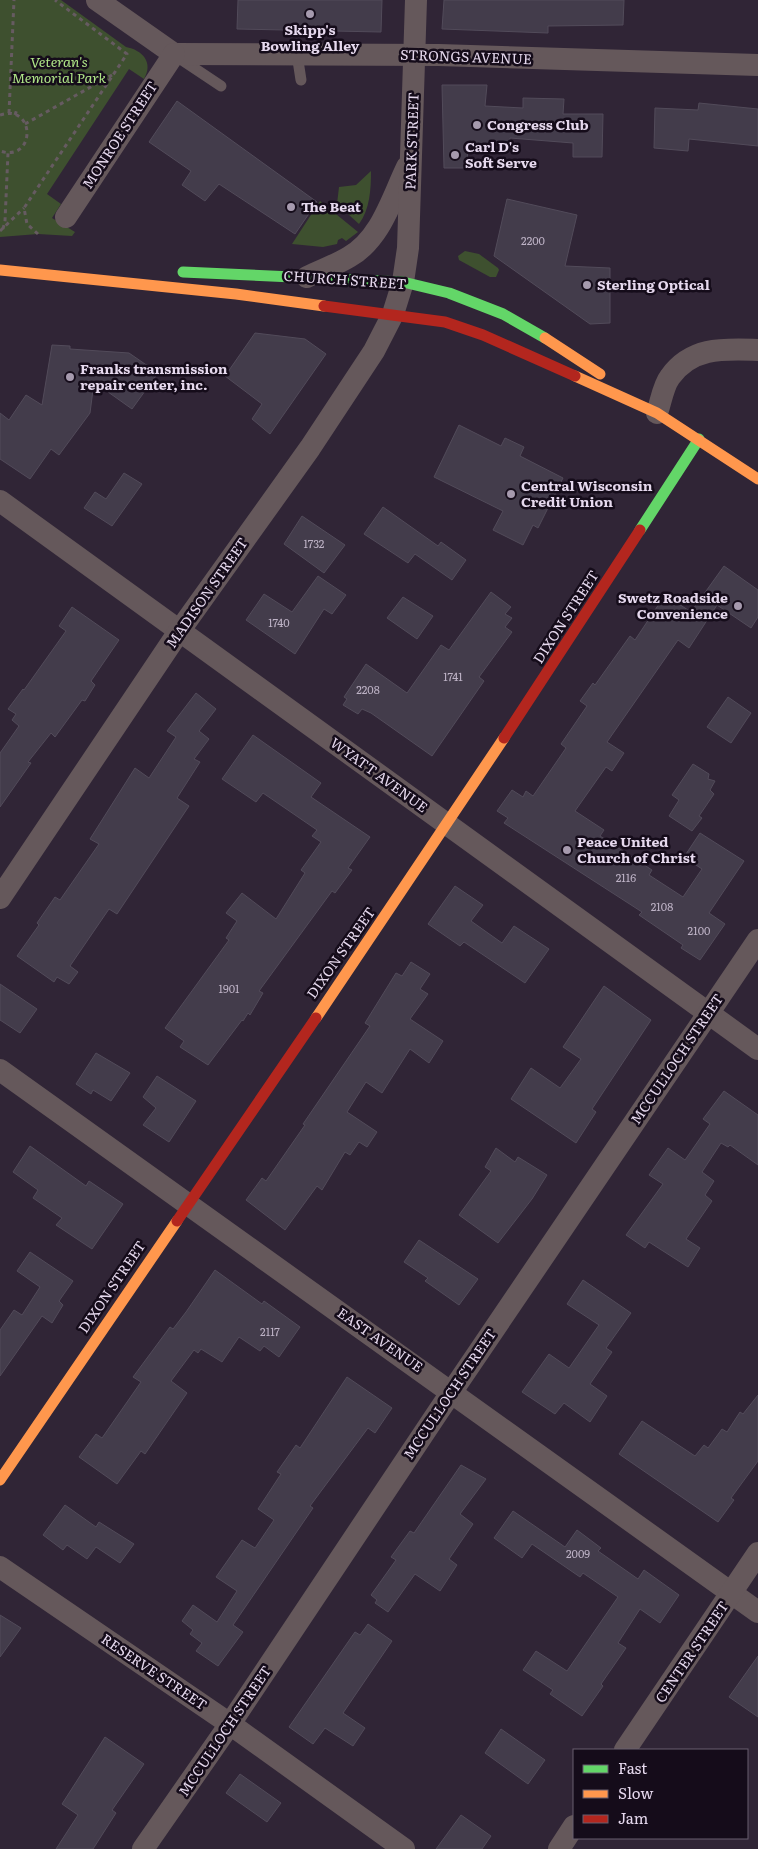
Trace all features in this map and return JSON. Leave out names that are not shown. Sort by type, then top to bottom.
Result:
[{"type":"main road","name":"CHURCH STREET","points":[[0,270],[236,294],[445,322],[483,335],[657,413]]},
{"type":"main road","name":"CHURCH STREET","points":[[0,270],[125,270]]},
{"type":"main road","name":"CHURCH STREET","points":[[175,272],[403,282],[449,294],[503,314],[563,349],[657,413]]},
{"type":"main road","points":[[657,413],[699,439],[758,480]]},
{"type":"main road","name":"DIXON STREET","points":[[0,1480],[187,1203],[448,824],[699,439]]},
{"type":"street","points":[[97,0],[174,54]]},
{"type":"street","name":"PARK STREET","points":[[403,282],[408,248],[416,0]]},
{"type":"street","name":"STRONGS AVENUE","points":[[174,54],[415,55],[758,65]]},
{"type":"street","name":"MONROE STREET","points":[[66,217],[174,54]]},
{"type":"street","points":[[306,277],[350,257],[370,240],[384,216],[412,154]]},
{"type":"street","name":"MADISON STREET","points":[[0,898],[180,630],[344,399],[374,351],[393,314],[403,282]]},
{"type":"street","points":[[657,413],[670,377],[694,354],[715,350],[758,350]]},
{"type":"street","name":"WYATT AVENUE","points":[[0,501],[758,1049]]},
{"type":"street","name":"MCCULLOCH STREET","points":[[143,1849],[230,1724],[452,1391],[758,940]]},
{"type":"street","name":"EAST AVENUE","points":[[0,1070],[452,1391],[758,1612]]},
{"type":"street","name":"CENTER STREET","points":[[626,1749],[758,1553]]},
{"type":"street","name":"RESERVE STREET","points":[[0,1568],[230,1724],[404,1849]]},
{"type":"street","points":[[558,1849],[573,1827]]},
{"type":"lane","points":[[174,54],[221,86]]},
{"type":"lane","points":[[297,54],[302,80]]},
{"type":"path","points":[[9,113],[14,0]]},
{"type":"path","points":[[1,230],[24,208],[127,54],[55,0]]},
{"type":"path","points":[[25,124],[113,75]]},
{"type":"path","points":[[15,115],[18,109]]},
{"type":"path","points":[[0,115],[9,113],[15,115],[25,124],[28,132],[26,141],[16,151],[8,153],[0,151]]},
{"type":"path","points":[[1,230],[5,220],[8,153]]},
{"type":"path","points":[[24,208],[27,224],[38,234]]},
{"type":"green space","name":"Veteran's Memorial Park","points":[[0,0],[61,0],[126,47],[137,51],[147,62],[147,73],[144,79],[129,69],[47,194],[61,204],[52,218],[75,232],[72,236],[38,234],[0,237]]},
{"type":"green space","points":[[371,171],[368,205],[359,224],[337,204],[339,187],[356,185]]},
{"type":"green space","points":[[320,201],[358,232],[346,241],[342,238],[338,240],[337,244],[323,247],[292,244]]},
{"type":"green space","points":[[465,251],[479,254],[498,268],[496,277],[490,277],[459,260],[458,256]]},
{"type":"building","name":"Skipp's Bowling Alley","points":[[238,0],[382,0],[381,32],[237,29]]},
{"type":"building","points":[[444,0],[624,0],[623,25],[548,26],[548,33],[442,29]]},
{"type":"building","points":[[442,85],[487,85],[485,106],[523,108],[523,98],[564,99],[563,114],[603,114],[602,157],[573,157],[573,143],[510,138],[510,145],[468,143],[467,168],[444,168]]},
{"type":"building","points":[[177,101],[317,202],[295,234],[219,184],[205,201],[182,185],[191,171],[149,142]]},
{"type":"building","points":[[699,103],[758,109],[758,146],[689,139],[688,151],[654,148],[655,108],[698,110]]},
{"type":"building","points":[[507,199],[577,215],[565,266],[610,268],[610,323],[590,324],[494,256]]},
{"type":"building","points":[[255,333],[305,339],[326,354],[270,434],[252,419],[262,404],[225,376]]},
{"type":"building","points":[[52,345],[70,346],[70,349],[129,353],[158,373],[132,409],[94,382],[90,413],[59,455],[51,449],[30,479],[0,459],[0,413],[9,420],[26,395],[42,405]]},
{"type":"building","name":"Central Wisconsin Credit Union","points":[[459,425],[501,446],[505,438],[524,447],[520,456],[563,478],[538,528],[533,525],[523,545],[493,530],[503,511],[434,477]]},
{"type":"building","points":[[124,473],[142,484],[112,526],[84,508],[95,492],[106,499]]},
{"type":"building","points":[[383,507],[438,546],[441,542],[466,560],[452,580],[415,554],[408,563],[364,534]]},
{"type":"building","points":[[302,516],[345,545],[324,573],[284,544]]},
{"type":"building","points":[[724,566],[758,590],[758,617],[751,628],[717,605],[689,648],[678,640],[607,742],[624,753],[612,771],[606,767],[575,811],[604,830],[600,836],[652,870],[649,875],[683,897],[702,869],[684,857],[700,833],[744,861],[709,913],[725,924],[700,960],[681,948],[683,945],[639,915],[642,912],[504,823],[508,818],[497,811],[512,790],[523,797],[526,791],[533,796],[566,748],[561,744],[587,706],[580,701],[593,683],[595,685],[630,636],[635,640],[665,595],[691,612]]},
{"type":"building","points":[[318,576],[346,595],[332,614],[324,609],[295,654],[246,620],[264,594],[292,612]]},
{"type":"building","points":[[491,592],[511,607],[505,614],[512,618],[505,627],[512,632],[479,677],[484,681],[432,756],[371,713],[362,709],[358,714],[343,705],[347,699],[344,697],[366,664],[407,693],[441,645],[449,650]]},
{"type":"building","points":[[403,597],[433,616],[417,639],[387,618]]},
{"type":"building","points":[[72,607],[119,640],[91,681],[95,685],[85,701],[82,700],[55,737],[51,733],[28,762],[31,763],[0,807],[0,753],[19,726],[12,720],[16,714],[8,709],[24,690],[66,631],[59,626]]},
{"type":"building","points":[[196,693],[216,709],[199,731],[209,739],[194,759],[200,762],[177,798],[189,806],[117,914],[109,909],[70,966],[78,972],[69,984],[57,977],[54,982],[17,956],[39,925],[37,923],[55,897],[60,900],[99,844],[90,839],[135,768],[149,778],[176,737],[167,731]]},
{"type":"building","points":[[728,697],[751,713],[731,743],[707,727]]},
{"type":"building","points":[[253,735],[321,783],[311,797],[370,837],[348,868],[352,870],[335,893],[332,891],[259,991],[263,993],[250,1015],[248,1013],[242,1020],[208,1065],[180,1047],[184,1041],[165,1028],[229,940],[226,938],[237,921],[226,913],[242,893],[276,919],[305,873],[301,870],[321,842],[312,836],[317,830],[263,793],[256,802],[222,779]]},
{"type":"building","points":[[693,764],[709,774],[708,779],[715,781],[710,790],[714,794],[699,816],[702,818],[692,831],[669,816],[679,800],[672,795]]},
{"type":"building","points":[[455,886],[483,905],[471,921],[502,943],[514,926],[549,949],[525,983],[464,942],[460,946],[428,924]]},
{"type":"building","points":[[411,962],[430,974],[420,989],[428,994],[410,1019],[443,1041],[429,1063],[410,1049],[382,1093],[366,1082],[347,1112],[377,1132],[367,1147],[359,1142],[350,1155],[345,1152],[322,1190],[317,1186],[285,1230],[246,1200],[262,1178],[266,1181],[305,1125],[303,1124],[370,1026],[365,1023],[396,973],[402,976]]},
{"type":"building","points":[[0,984],[37,1009],[20,1033],[0,1020]]},
{"type":"building","points":[[604,986],[651,1020],[592,1109],[596,1112],[576,1143],[511,1099],[531,1068],[560,1088],[581,1059],[563,1047]]},
{"type":"building","points":[[96,1053],[130,1073],[111,1101],[93,1090],[91,1094],[76,1084]]},
{"type":"building","points":[[157,1076],[196,1101],[169,1142],[143,1125],[156,1108],[143,1097]]},
{"type":"building","points":[[724,1091],[758,1115],[758,1165],[730,1145],[728,1147],[721,1143],[702,1172],[714,1181],[705,1195],[712,1201],[686,1239],[700,1248],[688,1267],[649,1242],[645,1248],[626,1235],[663,1184],[649,1175],[668,1148],[685,1160],[710,1124],[703,1119]]},
{"type":"building","points":[[30,1146],[86,1186],[89,1181],[123,1204],[92,1249],[56,1225],[62,1218],[33,1198],[38,1190],[13,1172]]},
{"type":"building","points":[[496,1148],[515,1162],[518,1157],[547,1175],[532,1199],[498,1243],[459,1215],[491,1171],[485,1167]]},
{"type":"building","points":[[419,1240],[478,1279],[459,1305],[425,1281],[428,1278],[404,1262]]},
{"type":"building","points":[[30,1252],[73,1281],[59,1301],[63,1305],[52,1323],[42,1316],[0,1376],[0,1330],[14,1310],[22,1315],[40,1287],[17,1271]]},
{"type":"building","points":[[215,1270],[262,1304],[264,1301],[300,1327],[279,1357],[264,1346],[260,1351],[239,1337],[222,1362],[201,1349],[198,1353],[194,1350],[171,1381],[187,1393],[145,1454],[141,1451],[117,1484],[79,1457],[96,1434],[102,1438],[141,1382],[133,1377],[170,1327],[173,1329]]},
{"type":"building","points":[[583,1280],[631,1313],[606,1348],[612,1352],[590,1384],[607,1396],[590,1422],[564,1403],[555,1414],[522,1392],[549,1354],[569,1368],[599,1325],[567,1304]]},
{"type":"building","points":[[347,1377],[392,1408],[375,1433],[368,1428],[310,1506],[313,1508],[233,1625],[243,1632],[218,1666],[196,1651],[202,1643],[190,1634],[193,1630],[182,1621],[193,1605],[217,1622],[237,1591],[216,1577],[242,1540],[255,1548],[274,1520],[258,1509],[281,1474],[277,1472],[296,1445],[300,1448]]},
{"type":"building","points":[[758,1395],[758,1461],[731,1498],[734,1500],[718,1522],[619,1454],[642,1421],[695,1456],[704,1445],[708,1448],[722,1429],[727,1432],[740,1412],[743,1414]]},
{"type":"building","points":[[461,1465],[486,1479],[460,1514],[473,1524],[449,1559],[457,1565],[440,1591],[415,1574],[388,1612],[375,1603],[377,1600],[371,1595],[396,1560],[391,1557],[410,1531],[414,1533]]},
{"type":"building","points":[[65,1505],[96,1527],[99,1522],[134,1544],[120,1563],[96,1547],[87,1559],[67,1545],[63,1550],[43,1535]]},
{"type":"building","points":[[513,1511],[565,1547],[577,1530],[601,1548],[598,1551],[638,1579],[644,1570],[679,1595],[660,1623],[640,1609],[618,1643],[626,1648],[582,1716],[550,1694],[553,1690],[523,1670],[536,1651],[567,1671],[618,1597],[583,1573],[580,1577],[532,1544],[522,1558],[494,1538]]},
{"type":"building","points":[[0,1615],[21,1628],[0,1657]]},
{"type":"building","points":[[368,1624],[392,1641],[343,1713],[365,1728],[353,1746],[325,1728],[313,1744],[289,1727],[355,1632],[360,1635]]},
{"type":"building","points":[[758,1656],[758,1717],[729,1697]]},
{"type":"building","points":[[501,1729],[545,1760],[528,1784],[485,1753]]},
{"type":"building","points":[[105,1737],[144,1764],[112,1810],[116,1813],[93,1849],[56,1849],[78,1815],[62,1804]]},
{"type":"building","points":[[240,1774],[281,1803],[267,1822],[226,1793]]},
{"type":"building","points":[[461,1815],[491,1836],[482,1849],[436,1849]]},
{"type":"traffic: fast","points":[[183,272],[403,282],[449,293],[503,314],[545,338]]},
{"type":"traffic: fast","points":[[640,530],[699,439]]},
{"type":"traffic: slow","points":[[0,270],[236,294],[324,306]]},
{"type":"traffic: slow","points":[[545,338],[600,374]]},
{"type":"traffic: slow","points":[[575,376],[657,413],[758,479]]},
{"type":"traffic: slow","points":[[316,1018],[504,738]]},
{"type":"traffic: slow","points":[[0,1480],[177,1221]]},
{"type":"traffic: jam","points":[[324,306],[445,322],[483,335],[575,376]]},
{"type":"traffic: jam","points":[[504,738],[640,530]]},
{"type":"traffic: jam","points":[[177,1221],[316,1018]]},
{"type":"place","name":"Skipp's Bowling Alley","points":[[310,14]]},
{"type":"place","name":"Congress Club","points":[[477,125]]},
{"type":"place","name":"Carl D's Soft Serve","points":[[455,155]]},
{"type":"place","name":"The Beat","points":[[291,207]]},
{"type":"place","name":"Sterling Optical","points":[[587,285]]},
{"type":"place","name":"Franks transmission repair center, inc.","points":[[70,377]]},
{"type":"place","name":"Central Wisconsin Credit Union","points":[[511,494]]},
{"type":"place","name":"Swetz Roadside Convenience","points":[[738,606]]},
{"type":"place","name":"Peace United Church of Christ","points":[[567,850]]}]
